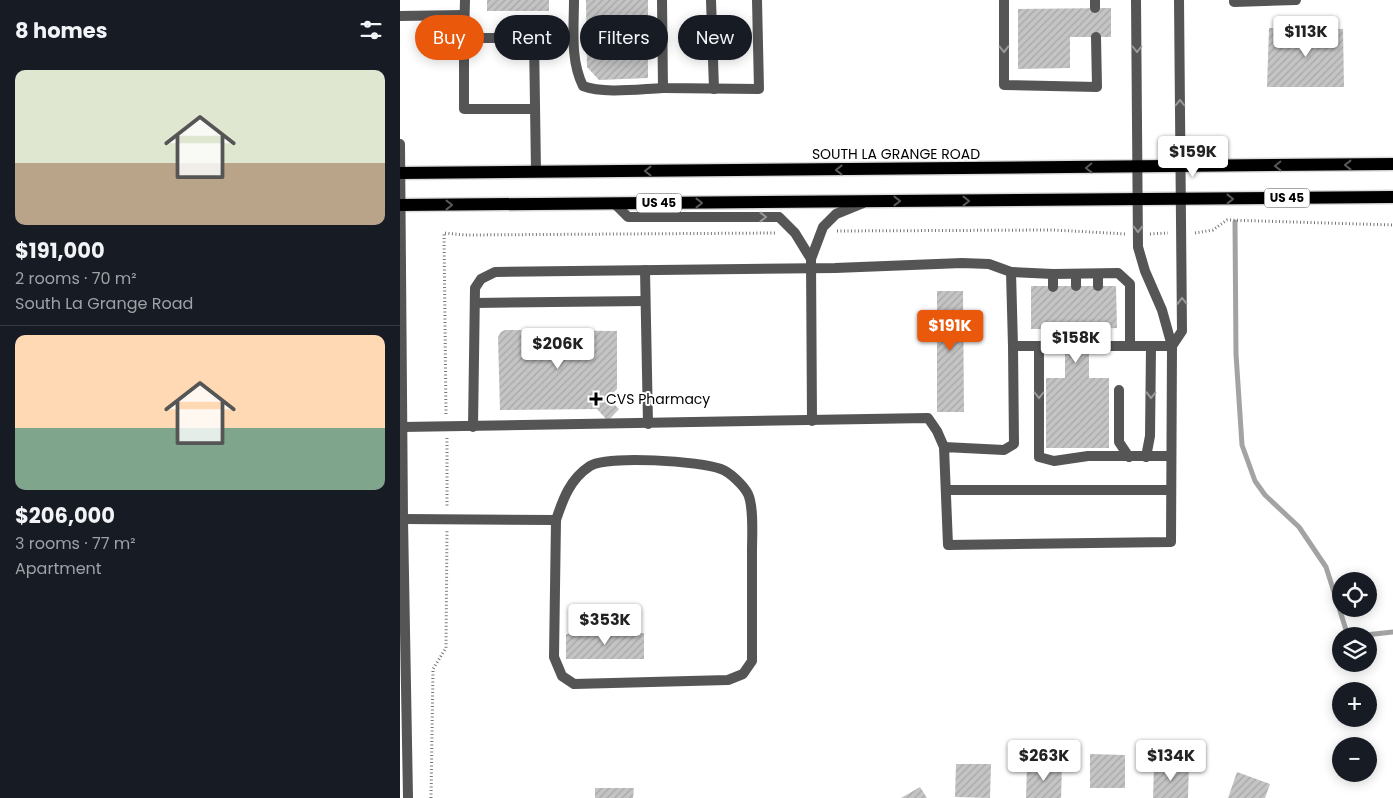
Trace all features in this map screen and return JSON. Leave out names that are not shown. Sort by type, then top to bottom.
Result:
[{"type":"main road","name":"SOUTH LA GRANGE ROAD","points":[[400,173],[1393,164]]},
{"type":"main road","name":"US 45","points":[[400,205],[1393,197]]},
{"type":"street","points":[[464,15],[465,0]]},
{"type":"street","points":[[574,0],[574,61],[576,73],[582,86],[590,89],[604,90],[663,88],[759,89],[757,0]]},
{"type":"street","points":[[662,0],[663,88]]},
{"type":"street","points":[[711,0],[714,89]]},
{"type":"street","points":[[1004,0],[1004,85],[1097,87],[1096,37]]},
{"type":"street","points":[[402,427],[928,418],[937,431],[944,447],[948,545],[1171,542],[1172,346],[1162,310],[1145,271],[1138,247],[1136,0]]},
{"type":"street","points":[[1172,346],[1182,331],[1179,0]]},
{"type":"street","points":[[1234,0],[1234,2],[1296,0]]},
{"type":"street","points":[[400,16],[415,16]]},
{"type":"street","points":[[484,38],[534,38],[536,172]]},
{"type":"street","points":[[464,60],[464,109],[534,109]]},
{"type":"street","points":[[400,144],[401,469],[404,692],[408,798]]},
{"type":"street","points":[[812,421],[811,263],[822,231],[836,214],[866,202]]},
{"type":"street","points":[[615,204],[628,217],[779,217],[795,233],[811,263]]},
{"type":"street","points":[[474,427],[475,288],[481,279],[495,272],[645,270],[811,263],[962,263],[989,264],[1011,272],[1052,274],[1118,273],[1130,284],[1130,346]]},
{"type":"street","points":[[645,270],[648,424]]},
{"type":"street","points":[[944,447],[1004,450],[1014,444],[1014,346],[1011,272]]},
{"type":"street","points":[[1052,274],[1053,287]]},
{"type":"street","points":[[1076,274],[1076,286]]},
{"type":"street","points":[[1098,274],[1098,286]]},
{"type":"street","points":[[475,303],[646,301]]},
{"type":"street","points":[[1052,329],[1052,346]]},
{"type":"street","points":[[1100,329],[1100,346]]},
{"type":"street","points":[[1014,346],[1066,346]]},
{"type":"street","points":[[1039,346],[1039,457],[1054,461],[1088,456],[1146,458],[1171,456]]},
{"type":"street","points":[[1088,346],[1172,346]]},
{"type":"street","points":[[1146,458],[1150,436],[1151,347]]},
{"type":"street","points":[[1119,390],[1119,442],[1129,456]]},
{"type":"street","points":[[602,462],[701,463],[722,469],[733,476],[748,494],[752,519],[752,661],[743,674],[728,680],[574,684],[562,676],[554,657],[556,520],[565,494],[578,476],[591,466],[602,462]]},
{"type":"street","points":[[946,490],[1171,490]]},
{"type":"street","points":[[403,519],[556,520]]},
{"type":"path","points":[[822,231],[1054,230],[1106,234],[1203,233],[1213,230],[1227,220],[1393,225]]},
{"type":"path","points":[[444,233],[465,235],[795,233]]},
{"type":"building","points":[[487,0],[549,0],[549,11],[487,11]]},
{"type":"building","points":[[586,0],[648,0],[648,15],[586,15]]},
{"type":"building","points":[[1111,8],[1111,37],[1070,37],[1070,68],[1018,69],[1018,9]]},
{"type":"building","points":[[1269,28],[1343,29],[1344,87],[1267,87]]},
{"type":"building","points":[[587,60],[648,60],[648,78],[599,80],[587,67]]},
{"type":"building","points":[[1031,286],[1116,286],[1117,328],[1089,329],[1089,378],[1109,378],[1109,448],[1046,448],[1046,378],[1065,378],[1065,329],[1031,329]]},
{"type":"building","points":[[937,291],[963,291],[964,412],[937,412]]},
{"type":"building","name":"CVS Pharmacy","points":[[505,330],[617,331],[617,389],[608,398],[619,409],[608,421],[597,409],[500,410],[498,337]]},
{"type":"building","points":[[644,633],[644,659],[566,659],[566,634]]},
{"type":"building","points":[[1090,754],[1125,755],[1125,788],[1090,788]]},
{"type":"building","points":[[956,764],[991,764],[990,798],[955,797]]},
{"type":"building","points":[[1027,765],[1062,766],[1061,798],[1026,798]]},
{"type":"building","points":[[1154,765],[1189,765],[1188,798],[1153,798]]},
{"type":"building","points":[[1237,772],[1270,784],[1265,798],[1228,798]]},
{"type":"building","points":[[920,787],[927,798],[901,798]]},
{"type":"building","points":[[595,788],[634,788],[633,798],[595,798]]},
{"type":"waterway","points":[[1235,222],[1236,354],[1242,445],[1255,481],[1265,495],[1299,527],[1326,567],[1345,627]]},
{"type":"waterway","points":[[1377,634],[1393,632]]},
{"type":"place","name":"CVS Pharmacy","points":[[596,399]]}]
